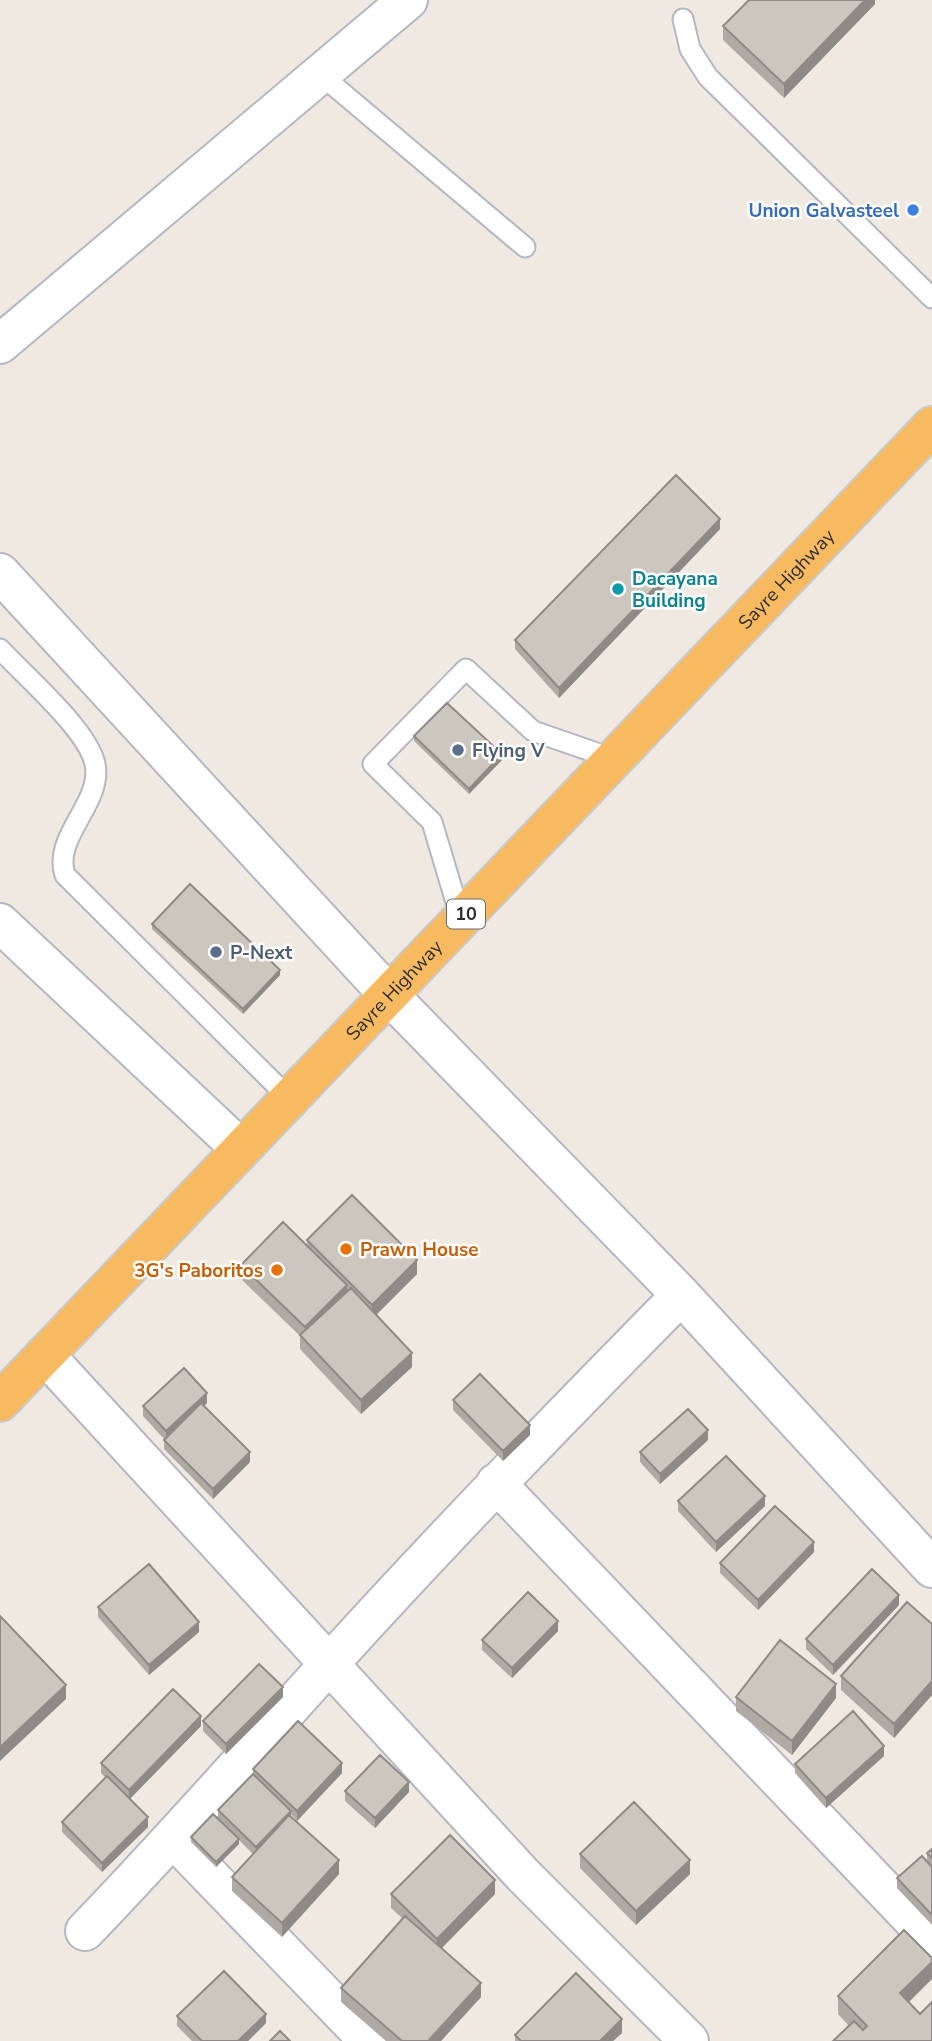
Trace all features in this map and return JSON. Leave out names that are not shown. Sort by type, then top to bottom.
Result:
[{"type":"highway","name":"Sayre Highway","points":[[5,1385],[44,1355],[932,426]]},
{"type":"street","points":[[0,344],[408,0]]},
{"type":"street","points":[[0,573],[388,995],[681,1295],[932,1568]]},
{"type":"street","points":[[0,923],[241,1149]]},
{"type":"street","points":[[85,1931],[174,1839],[329,1664],[496,1483],[681,1295]]},
{"type":"street","points":[[44,1355],[523,1875],[689,2041]]},
{"type":"street","points":[[496,1483],[932,1940]]},
{"type":"street","points":[[174,1839],[369,2041]]},
{"type":"lane","points":[[683,19],[690,50],[708,77],[932,298]]},
{"type":"lane","points":[[320,74],[525,247]]},
{"type":"lane","points":[[0,649],[80,734],[96,766],[94,782],[64,852],[62,865],[65,875],[290,1099]]},
{"type":"lane","points":[[461,919],[429,817],[373,764],[466,669],[533,731],[614,759]]},
{"type":"building","points":[[749,0],[865,0],[784,84],[723,26]]},
{"type":"building","name":"Dacayana Building","points":[[676,475],[720,519],[559,688],[515,640]]},
{"type":"building","name":"Flying V","points":[[447,703],[502,754],[469,789],[414,736]]},
{"type":"building","name":"P-Next","points":[[190,884],[280,970],[243,1009],[152,924]]},
{"type":"building","points":[[352,1195],[417,1260],[372,1305],[307,1240]]},
{"type":"building","points":[[283,1222],[347,1285],[305,1327],[241,1265]]},
{"type":"building","points":[[351,1288],[412,1353],[361,1400],[300,1335]]},
{"type":"building","points":[[184,1368],[207,1393],[166,1431],[143,1406]]},
{"type":"building","points":[[480,1374],[530,1425],[503,1451],[453,1400]]},
{"type":"building","points":[[201,1403],[250,1452],[213,1489],[164,1440]]},
{"type":"building","points":[[688,1409],[708,1430],[660,1474],[640,1452]]},
{"type":"building","points":[[726,1456],[765,1496],[716,1542],[678,1501]]},
{"type":"building","points":[[775,1506],[814,1542],[758,1600],[720,1563]]},
{"type":"building","points":[[149,1564],[199,1622],[149,1665],[98,1607]]},
{"type":"building","points":[[872,1569],[899,1595],[833,1665],[806,1639]]},
{"type":"building","points":[[528,1592],[558,1621],[512,1668],[482,1640]]},
{"type":"building","points":[[907,1602],[932,1624],[932,1681],[894,1724],[841,1676]]},
{"type":"building","points":[[0,1616],[66,1685],[0,1747]]},
{"type":"building","points":[[780,1640],[836,1684],[792,1741],[736,1697]]},
{"type":"building","points":[[259,1664],[283,1687],[226,1744],[203,1721]]},
{"type":"building","points":[[173,1689],[201,1716],[129,1790],[101,1763]]},
{"type":"building","points":[[853,1711],[884,1746],[826,1798],[795,1764]]},
{"type":"building","points":[[298,1721],[342,1763],[297,1811],[253,1769]]},
{"type":"building","points":[[380,1755],[409,1782],[375,1818],[345,1791]]},
{"type":"building","points":[[253,1774],[291,1811],[256,1847],[218,1810]]},
{"type":"building","points":[[107,1776],[148,1817],[102,1863],[62,1822]]},
{"type":"building","points":[[634,1802],[690,1860],[636,1911],[580,1854]]},
{"type":"building","points":[[213,1814],[239,1839],[216,1862],[191,1837]]},
{"type":"building","points":[[289,1815],[339,1860],[282,1923],[232,1877]]},
{"type":"building","points":[[450,1835],[495,1880],[437,1939],[391,1894]]},
{"type":"building","points":[[922,1856],[932,1867],[932,1915],[897,1878]]},
{"type":"building","points":[[405,1916],[481,1983],[428,2041],[402,2041],[341,1988]]},
{"type":"building","points":[[904,1930],[932,1958],[932,1962],[900,1993],[920,2014],[932,2002],[932,2041],[833,2041],[854,2021],[863,2030],[867,2026],[838,1996]]},
{"type":"building","points":[[224,1971],[266,2014],[238,2041],[202,2041],[177,2016]]},
{"type":"building","points":[[576,1973],[622,2019],[600,2041],[521,2041],[515,2035]]},
{"type":"building","points":[[280,2031],[290,2041],[270,2041]]},
{"type":"place","name":"Union Galvasteel","points":[[913,210]]},
{"type":"place","name":"Dacayana Building","points":[[618,589]]},
{"type":"place","name":"Flying V","points":[[458,750]]},
{"type":"place","name":"P-Next","points":[[216,952]]},
{"type":"place","name":"Prawn House","points":[[346,1249]]},
{"type":"place","name":"3G's Paboritos","points":[[277,1270]]}]
